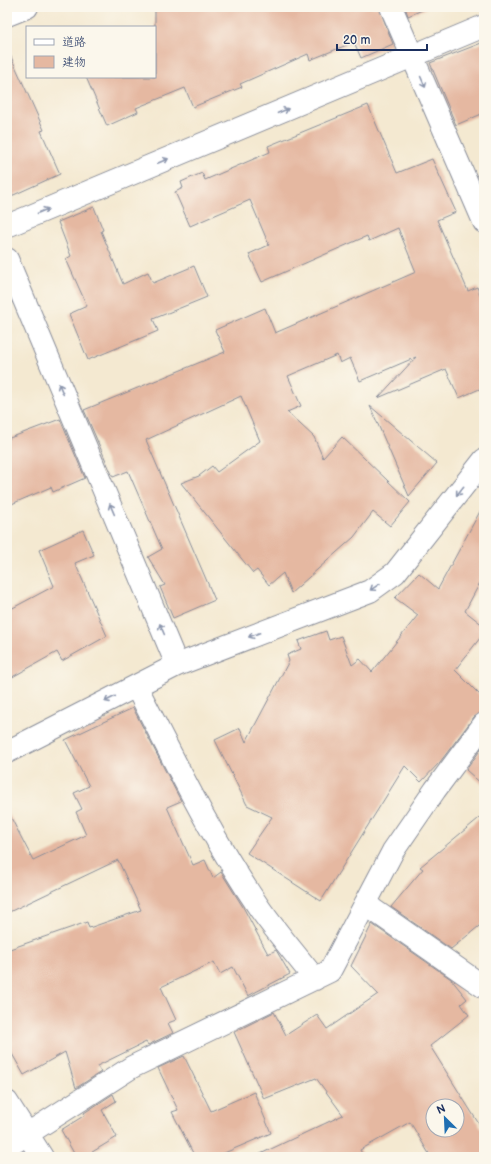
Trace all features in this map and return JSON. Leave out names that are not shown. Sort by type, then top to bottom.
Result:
[{"type":"street","points":[[7,15],[27,7]]},
{"type":"street","points":[[391,7],[484,222]]},
{"type":"street","points":[[7,226],[484,26]]},
{"type":"street","points":[[7,258],[177,665]]},
{"type":"street","points":[[7,752],[177,665],[370,591],[395,573],[484,460]]},
{"type":"street","points":[[136,686],[184,780],[221,847],[261,909],[315,979]]},
{"type":"street","points":[[7,1147],[132,1067],[330,972],[393,851],[435,790],[484,724]]},
{"type":"street","points":[[365,904],[484,987]]},
{"type":"street","points":[[7,1102],[42,1157]]},
{"type":"building","points":[[155,7],[379,7],[393,44],[361,58],[354,42],[310,60],[308,54],[240,84],[242,87],[193,107],[185,88],[136,108],[138,112],[107,126],[86,78],[156,78]]},
{"type":"building","points":[[405,7],[426,7],[427,8],[408,16]]},
{"type":"building","points":[[484,42],[484,113],[456,125],[430,63]]},
{"type":"building","points":[[7,48],[44,130],[41,131],[60,174],[7,198]]},
{"type":"building","points":[[368,105],[397,173],[432,159],[456,212],[437,220],[468,291],[477,287],[484,304],[484,387],[459,398],[446,369],[378,398],[416,357],[360,381],[350,358],[340,363],[337,355],[288,376],[301,406],[287,412],[314,437],[323,458],[342,437],[410,502],[390,526],[373,512],[354,537],[291,593],[283,573],[269,585],[257,570],[253,573],[181,483],[199,476],[212,466],[217,472],[260,441],[241,396],[146,440],[215,600],[173,618],[160,587],[165,585],[148,557],[162,549],[128,471],[113,477],[84,410],[225,352],[215,330],[265,308],[275,333],[416,272],[398,228],[369,241],[367,236],[262,282],[249,254],[269,245],[250,200],[190,226],[175,192],[183,188],[181,182],[202,173],[205,180],[270,152],[268,146]]},
{"type":"building","points":[[94,207],[103,230],[101,231],[123,284],[148,272],[153,283],[194,266],[207,297],[153,319],[158,331],[88,360],[69,314],[87,306],[66,259],[71,256],[58,222]]},
{"type":"building","points":[[370,406],[437,463],[409,496]]},
{"type":"building","points":[[60,419],[85,478],[53,492],[51,487],[7,506],[7,439]]},
{"type":"building","points":[[484,504],[484,575],[465,611],[484,626],[484,633],[455,670],[484,699],[484,712],[474,717],[440,762],[421,782],[405,766],[321,901],[247,853],[272,817],[247,805],[215,740],[240,728],[246,742],[289,661],[287,655],[301,649],[298,641],[326,631],[329,640],[341,636],[352,665],[360,659],[372,672],[418,615],[395,598],[419,573],[438,589]]},
{"type":"building","points":[[83,530],[94,555],[75,563],[107,636],[62,661],[57,652],[7,680],[7,611],[54,586],[39,550]]},
{"type":"building","points":[[133,708],[181,801],[167,807],[193,865],[205,860],[213,878],[221,872],[243,907],[268,954],[276,950],[290,974],[248,996],[233,967],[220,974],[214,962],[161,987],[176,1020],[168,1023],[173,1033],[148,1045],[146,1042],[97,1066],[101,1072],[76,1088],[65,1052],[24,1075],[7,1045],[7,950],[87,922],[89,928],[141,910],[118,860],[7,913],[7,810],[33,860],[86,835],[76,812],[82,809],[74,793],[89,786],[65,740]]},
{"type":"building","points":[[484,745],[484,786],[466,770]]},
{"type":"building","points":[[484,814],[484,922],[451,949],[391,907],[423,869],[420,867]]},
{"type":"building","points":[[372,924],[451,979],[467,999],[461,1004],[469,1015],[430,1046],[463,1098],[425,1098],[425,1138],[465,1138],[465,1102],[484,1132],[484,1157],[431,1157],[410,1122],[360,1150],[364,1157],[254,1157],[343,1115],[316,1078],[264,1099],[234,1032],[274,1012],[286,1035],[317,1015],[327,1029],[378,994],[351,966]]},
{"type":"building","points":[[184,1056],[211,1111],[254,1092],[271,1133],[215,1157],[195,1157],[172,1112],[178,1110],[158,1068]]},
{"type":"building","points":[[113,1094],[116,1101],[102,1110],[117,1137],[84,1157],[76,1157],[61,1130],[85,1115],[84,1113]]}]
